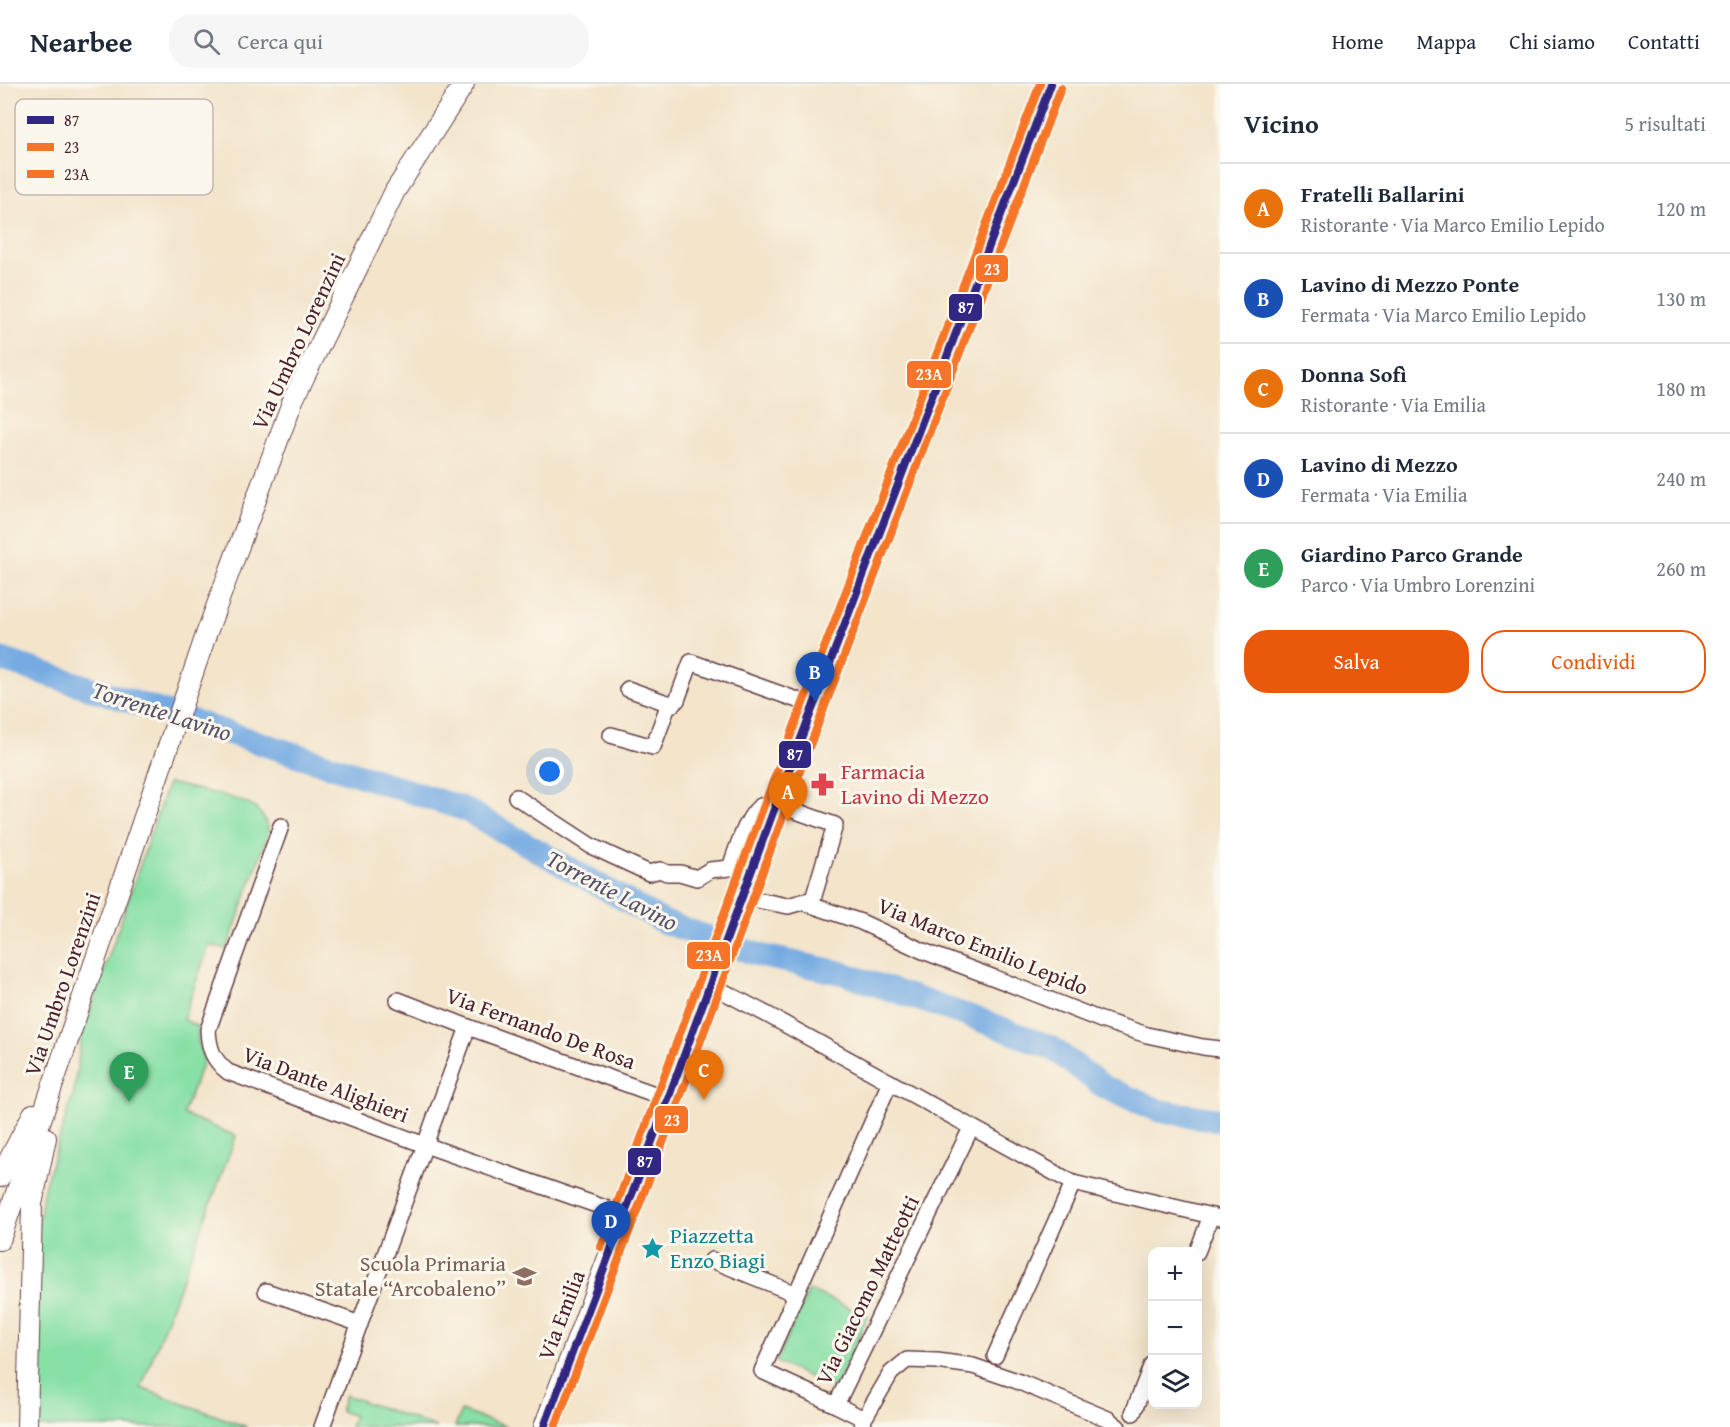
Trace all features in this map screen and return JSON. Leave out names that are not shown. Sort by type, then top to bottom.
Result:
[{"type":"main road","name":"Via Umbro Lorenzini","points":[[0,1240],[207,632],[293,400],[394,191],[464,84]]},
{"type":"main road","points":[[710,979],[1050,84]]},
{"type":"main road","name":"Via Emilia","points":[[544,1427],[668,1099],[710,979]]},
{"type":"main road","points":[[0,1178],[64,1053]]},
{"type":"main road","points":[[27,1427],[32,1204],[64,1053]]},
{"type":"street","points":[[628,689],[673,704],[677,700],[691,662],[814,706]]},
{"type":"street","points":[[611,735],[653,747],[669,703]]},
{"type":"street","points":[[516,797],[591,846],[649,873],[660,870],[697,878],[710,870],[730,868],[744,830],[757,809],[766,804],[776,804],[835,825],[813,899],[802,902]]},
{"type":"street","name":"Via Dante Alighieri","points":[[280,826],[208,1030],[209,1045],[217,1064],[228,1072],[425,1145],[625,1215]]},
{"type":"street","name":"Via Marco Emilio Lepido","points":[[742,897],[788,906],[802,902],[861,922],[923,951],[1101,1020],[1147,1035],[1220,1049]]},
{"type":"street","points":[[710,979],[768,1015],[1073,1183],[1216,1217],[1199,1247]]},
{"type":"street","name":"Via Fernando De Rosa","points":[[398,1000],[668,1099]]},
{"type":"street","points":[[322,1427],[468,1027]]},
{"type":"street","name":"Via Giacomo Matteotti","points":[[890,1082],[762,1371],[836,1406],[971,1128]]},
{"type":"street","points":[[995,1356],[1073,1183]]},
{"type":"street","points":[[712,1260],[796,1294]]},
{"type":"street","points":[[266,1291],[360,1324]]},
{"type":"street","points":[[836,1406],[863,1423],[891,1373],[907,1360],[937,1361],[974,1366],[1017,1381],[1108,1419],[1118,1427]]},
{"type":"street","points":[[1133,1413],[1148,1374]]},
{"type":"green space","points":[[168,783],[226,796],[248,804],[260,813],[269,831],[227,949],[209,945],[183,1019],[198,1027],[198,1041],[204,1059],[183,1114],[236,1136],[141,1388],[247,1427],[30,1427],[37,1232],[44,1188],[74,1091],[81,1038]]},
{"type":"green space","points":[[809,1290],[868,1316],[835,1389],[776,1362]]},
{"type":"green space","points":[[345,1395],[436,1427],[350,1427],[354,1416],[340,1411]]},
{"type":"green space","points":[[461,1411],[507,1427],[455,1427]]},
{"type":"waterway","name":"Torrente Lavino","points":[[0,659],[464,809],[664,922],[762,956],[842,973],[980,1020],[1052,1048],[1104,1087],[1160,1111],[1220,1120]]},
{"type":"transit line","name":"23A","points":[[601,1247],[766,800],[1040,84]]},
{"type":"transit line","name":"87","points":[[544,1427],[776,804],[1051,84]]},
{"type":"transit line","name":"23","points":[[555,1427],[678,1103],[786,808],[1061,88]]},
{"type":"place","name":"Lavino di Mezzo Ponte","points":[[815,702]]},
{"type":"place","name":"Farmacia Lavino di Mezzo","points":[[823,784]]},
{"type":"place","name":"Fratelli Ballarini","points":[[788,822]]},
{"type":"place","name":"Donna Sofì","points":[[704,1100]]},
{"type":"place","name":"Giardino Parco Grande","points":[[129,1102]]},
{"type":"place","name":"Piazzetta Enzo Biagi","points":[[652,1248]]},
{"type":"place","name":"Lavino di Mezzo","points":[[611,1251]]},
{"type":"place","name":"Scuola Primaria Statale “Arcobaleno”","points":[[524,1276]]}]
